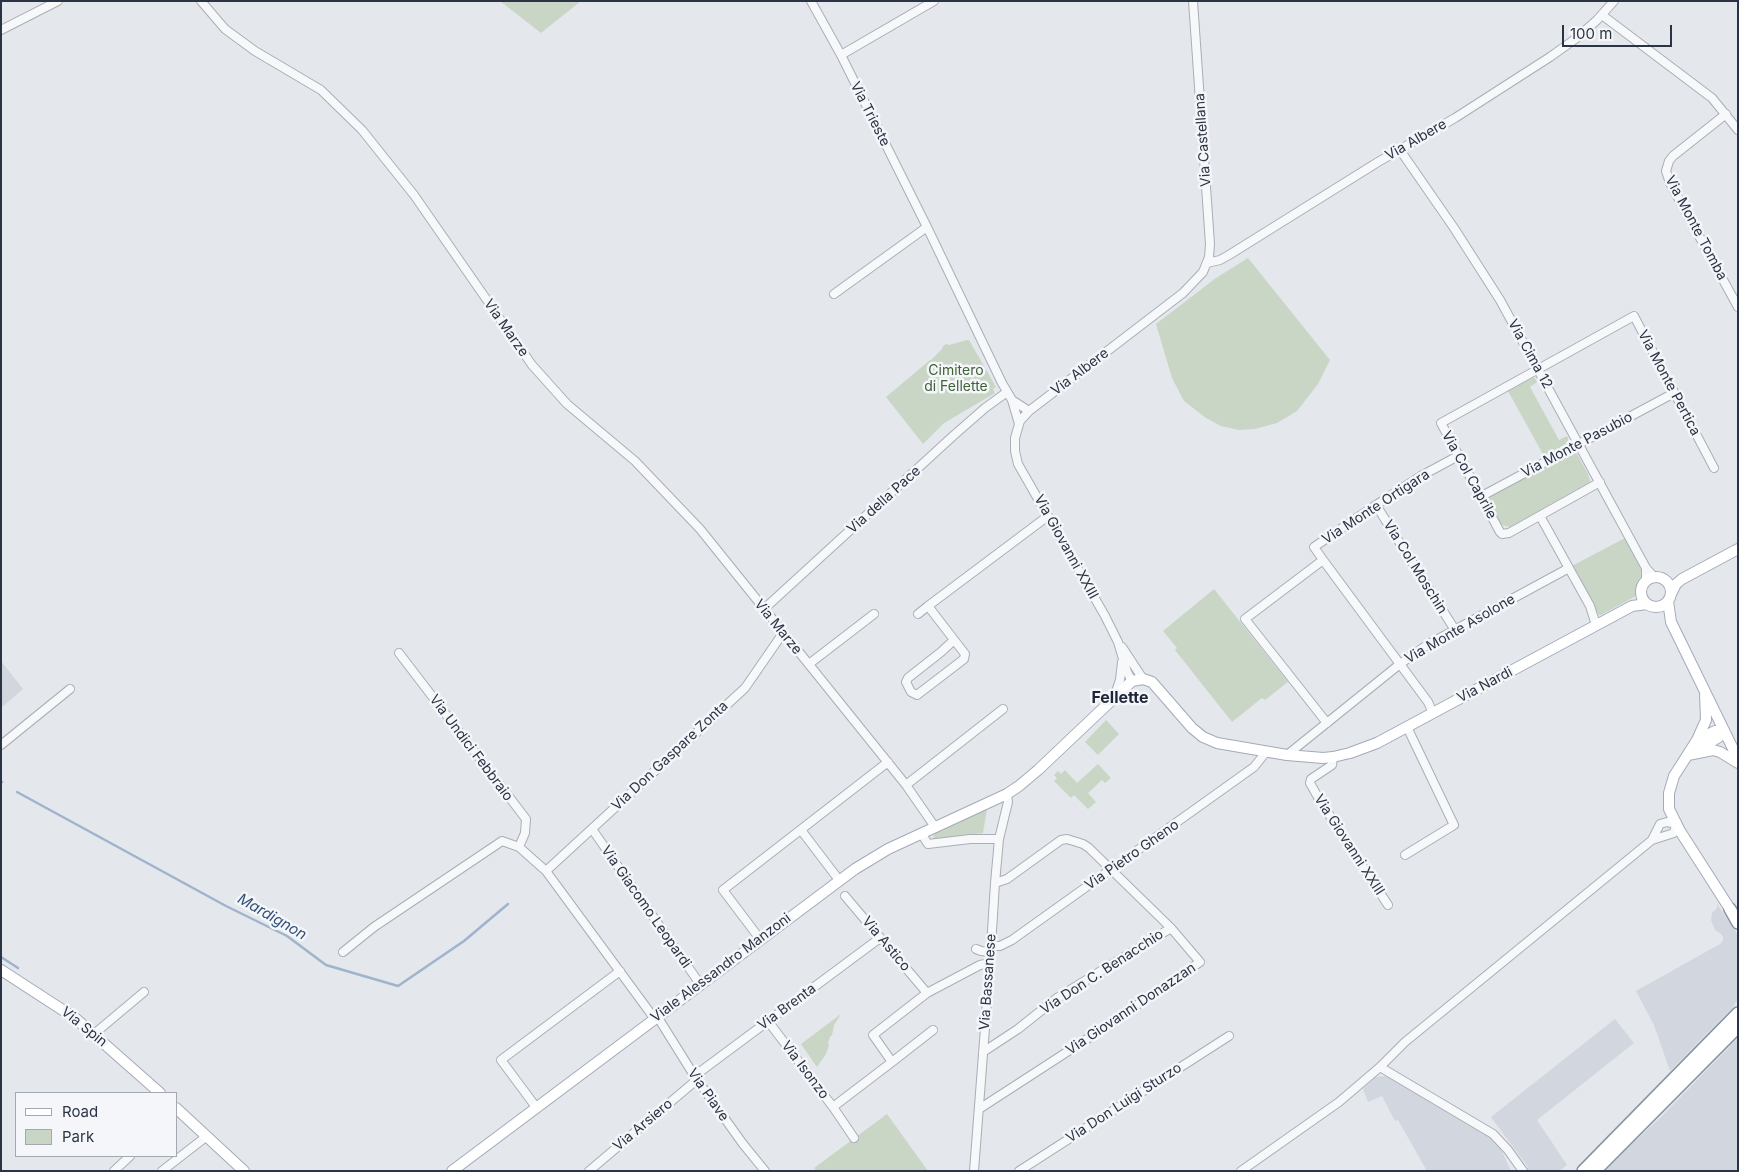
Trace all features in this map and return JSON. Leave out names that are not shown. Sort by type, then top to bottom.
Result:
[{"type":"highway","points":[[1730,909],[1738,921]]},
{"type":"highway","points":[[1649,1106],[1664,1079],[1738,1003]]},
{"type":"highway","points":[[1583,1171],[1649,1106],[1738,1013]]},
{"type":"highway","points":[[1595,1171],[1738,1026]]},
{"type":"highway","points":[[1629,1137],[1639,1131],[1662,1110],[1738,1032]]},
{"type":"main road","points":[[1632,606],[1662,606],[1676,584],[1682,579],[1738,549]]},
{"type":"main road","points":[[1671,622],[1651,605],[1642,594],[1642,588],[1655,580],[1682,579]]},
{"type":"main road","points":[[1655,580],[1670,587],[1671,622],[1737,756]]},
{"type":"main road","points":[[1632,606],[1642,594]]},
{"type":"main road","name":"Via Nardi","points":[[1333,757],[1368,747],[1433,714],[1632,606]]},
{"type":"main road","points":[[1007,794],[1038,770],[1132,681],[1143,679],[1152,682],[1183,719],[1204,736],[1223,744],[1287,755],[1333,757]]},
{"type":"main road","points":[[1705,692],[1706,720],[1697,740],[1676,771],[1669,793],[1670,809],[1676,824],[1730,909]]},
{"type":"main road","points":[[1697,740],[1714,731],[1724,731]]},
{"type":"main road","points":[[1688,755],[1719,737],[1724,731]]},
{"type":"main road","points":[[1688,755],[1713,750],[1737,756]]},
{"type":"main road","name":"Viale Alessandro Manzoni","points":[[452,1171],[464,1167],[536,1107],[870,858],[1007,794]]},
{"type":"main road","name":"Via Spin","points":[[1,970],[62,1009],[94,1034],[159,1092]]},
{"type":"main road","points":[[178,1110],[244,1171]]},
{"type":"street","points":[[1,30],[28,18],[58,1]]},
{"type":"street","name":"Via Marze","points":[[201,1],[225,29],[255,52],[321,90],[362,130],[414,195],[532,365],[567,404],[635,462],[700,529],[888,762],[935,827]]},
{"type":"street","name":"Via Trieste","points":[[810,1],[841,55],[927,227],[1012,400],[1019,424]]},
{"type":"street","points":[[841,55],[934,1]]},
{"type":"street","name":"Via Castellana","points":[[1193,1],[1210,244],[1209,257],[1200,276]]},
{"type":"street","name":"Via Albere","points":[[1207,263],[1220,260],[1229,255],[1378,162],[1455,118],[1550,57],[1578,37],[1602,16],[1614,1]]},
{"type":"street","points":[[1602,16],[1712,98],[1738,130]]},
{"type":"street","name":"Via Monte Tomba","points":[[1726,114],[1673,156],[1669,161],[1666,172],[1670,183],[1738,307]]},
{"type":"street","name":"Via Cima 12","points":[[1400,150],[1454,228],[1500,300],[1646,568],[1655,580]]},
{"type":"street","points":[[834,294],[927,227]]},
{"type":"street","name":"Via Albere","points":[[1015,438],[1019,424],[1029,411],[1183,294],[1200,276]]},
{"type":"street","name":"Via Monte Pertica","points":[[1538,368],[1634,316],[1714,468]]},
{"type":"street","name":"Via Col Caprile","points":[[1538,368],[1440,423],[1480,497],[1502,534],[1508,533],[1600,482]]},
{"type":"street","name":"Via della Pace","points":[[764,610],[953,436],[1007,392]]},
{"type":"street","name":"Via Monte Pasubio","points":[[1480,497],[1674,393]]},
{"type":"street","name":"Via Trieste","points":[[1012,400],[1029,411]]},
{"type":"street","name":"Via Giovanni XXIII","points":[[1015,438],[1018,464],[1091,590],[1118,642],[1132,681]]},
{"type":"street","name":"Via Monte Ortigara","points":[[1327,723],[1245,619],[1323,560],[1314,548],[1421,476],[1458,456]]},
{"type":"street","name":"Via Col Moschin","points":[[1376,505],[1455,630]]},
{"type":"street","points":[[918,614],[1048,516]]},
{"type":"street","points":[[1540,516],[1590,606],[1596,625]]},
{"type":"street","points":[[1323,560],[1428,702],[1433,714]]},
{"type":"street","name":"Via Monte Asolone","points":[[1287,755],[1363,692],[1427,646],[1569,568]]},
{"type":"street","points":[[928,606],[965,654],[964,659],[917,695],[911,692],[906,682],[908,678],[954,640]]},
{"type":"street","name":"Via Marze","points":[[809,664],[874,614]]},
{"type":"street","name":"Via Don Gaspare Zonta","points":[[546,871],[745,688],[783,633]]},
{"type":"street","points":[[1118,642],[1134,663],[1143,679]]},
{"type":"street","name":"Via Undici Febbraio","points":[[399,653],[526,819],[525,833],[518,847]]},
{"type":"street","name":"Via Giovanni XXIII","points":[[1114,698],[1120,680],[1122,655]]},
{"type":"street","points":[[1,745],[70,689]]},
{"type":"street","points":[[906,785],[1003,709]]},
{"type":"street","points":[[1405,855],[1454,826],[1407,727]]},
{"type":"street","name":"Via Pietro Gheno","points":[[991,949],[1012,940],[1111,870],[1254,767],[1266,752]]},
{"type":"street","name":"Via Giovanni XXIII","points":[[1333,757],[1332,766],[1311,779],[1310,783],[1388,905]]},
{"type":"street","points":[[760,939],[723,890],[888,762]]},
{"type":"street","name":"Via Bassanese","points":[[974,1171],[995,883],[999,839],[1008,802],[1007,794]]},
{"type":"street","points":[[1241,1171],[1327,1112],[1380,1067],[1405,1042],[1652,840],[1674,833],[1676,824],[1666,822],[1660,824],[1652,840]]},
{"type":"street","name":"Via Giacomo Leopardi","points":[[592,829],[700,984]]},
{"type":"street","points":[[802,830],[839,880]]},
{"type":"street","points":[[921,833],[928,844],[970,839],[999,839]]},
{"type":"street","name":"Via Giovanni Donazzan","points":[[979,1109],[1200,962],[1171,928],[1083,844],[1067,840],[1056,844],[1007,879],[995,883]]},
{"type":"street","points":[[343,952],[374,927],[502,841],[518,847],[546,871],[655,1017]]},
{"type":"street","points":[[415,887],[422,895]]},
{"type":"street","name":"Via Astico","points":[[845,896],[927,993]]},
{"type":"street","name":"Via Don C. Benacchio","points":[[983,1052],[1018,1029],[1057,998],[1171,928]]},
{"type":"street","name":"Via Brenta","points":[[695,1077],[768,1020],[880,938]]},
{"type":"street","points":[[976,949],[981,952],[991,949]]},
{"type":"street","points":[[892,1062],[873,1035],[927,993],[980,966],[990,963]]},
{"type":"street","points":[[536,1107],[501,1060],[620,971]]},
{"type":"street","points":[[94,1034],[144,992]]},
{"type":"street","name":"Via Piave","points":[[655,1017],[695,1077],[743,1144],[765,1171]]},
{"type":"street","name":"Via Isonzo","points":[[768,1020],[854,1138]]},
{"type":"street","name":"Via Isonzo","points":[[833,1107],[933,1030]]},
{"type":"street","name":"Via Don Luigi Sturzo","points":[[1019,1171],[1229,1036]]},
{"type":"street","points":[[1380,1067],[1493,1134],[1524,1171]]},
{"type":"street","name":"Via Arsiero","points":[[588,1171],[693,1083],[695,1077]]},
{"type":"street","points":[[162,1171],[207,1136]]},
{"type":"street","points":[[114,1171],[129,1157]]},
{"type":"shaded area","points":[[1,661],[23,689],[1,708]]},
{"type":"shaded area","points":[[1717,904],[1738,935],[1738,999],[1732,1008],[1670,1071],[1654,1025],[1636,991],[1723,941],[1723,937],[1715,930],[1711,920],[1712,913],[1717,908]]},
{"type":"shaded area","points":[[1615,1019],[1634,1043],[1537,1120],[1567,1165],[1559,1171],[1527,1171],[1528,1167],[1491,1117]]},
{"type":"shaded area","points":[[1738,1038],[1738,1169],[1733,1171],[1602,1171],[1660,1118]]},
{"type":"shaded area","points":[[1386,1076],[1484,1132],[1501,1149],[1511,1171],[1427,1171],[1398,1120],[1395,1121],[1382,1096],[1368,1102],[1363,1089],[1376,1077]]},
{"type":"green space","points":[[500,1],[581,1],[541,33]]},
{"type":"green space","points":[[1248,258],[1330,360],[1318,384],[1297,411],[1277,423],[1255,429],[1239,430],[1221,426],[1206,418],[1184,401],[1172,378],[1156,324],[1216,278]]},
{"type":"green space","name":"Cimitero di Fellette","points":[[969,340],[996,387],[993,389],[995,393],[944,423],[923,444],[886,397],[931,360],[943,346]]},
{"type":"green space","points":[[1535,378],[1537,382],[1530,387],[1559,440],[1567,436],[1568,438],[1566,444],[1544,456],[1508,391]]},
{"type":"green space","points":[[1572,451],[1577,454],[1590,481],[1510,527],[1501,525],[1489,504],[1490,496]]},
{"type":"green space","points":[[1625,538],[1643,573],[1643,579],[1636,596],[1599,615],[1572,566]]},
{"type":"green space","points":[[1214,589],[1288,682],[1265,700],[1262,698],[1232,722],[1175,650],[1177,648],[1163,631]]},
{"type":"green space","points":[[1106,720],[1119,734],[1098,755],[1085,742]]},
{"type":"green space","points":[[1098,764],[1111,778],[1105,783],[1102,780],[1088,793],[1096,802],[1088,809],[1074,795],[1071,798],[1054,781],[1057,778],[1054,775],[1058,771],[1061,774],[1065,770],[1077,783]]},
{"type":"green space","points":[[987,809],[983,833],[936,839],[933,837],[935,833]]},
{"type":"green space","points":[[841,1014],[834,1025],[826,1054],[817,1067],[801,1044]]},
{"type":"green space","points":[[887,1114],[928,1171],[817,1171],[814,1168]]},
{"type":"waterway","name":"Mardignon","points":[[17,792],[226,906],[287,936],[326,965],[398,986],[464,941],[508,904]]},
{"type":"waterway","points":[[1,957],[18,968]]},
{"type":"district","name":"Fellette","points":[[1120,698]]}]
